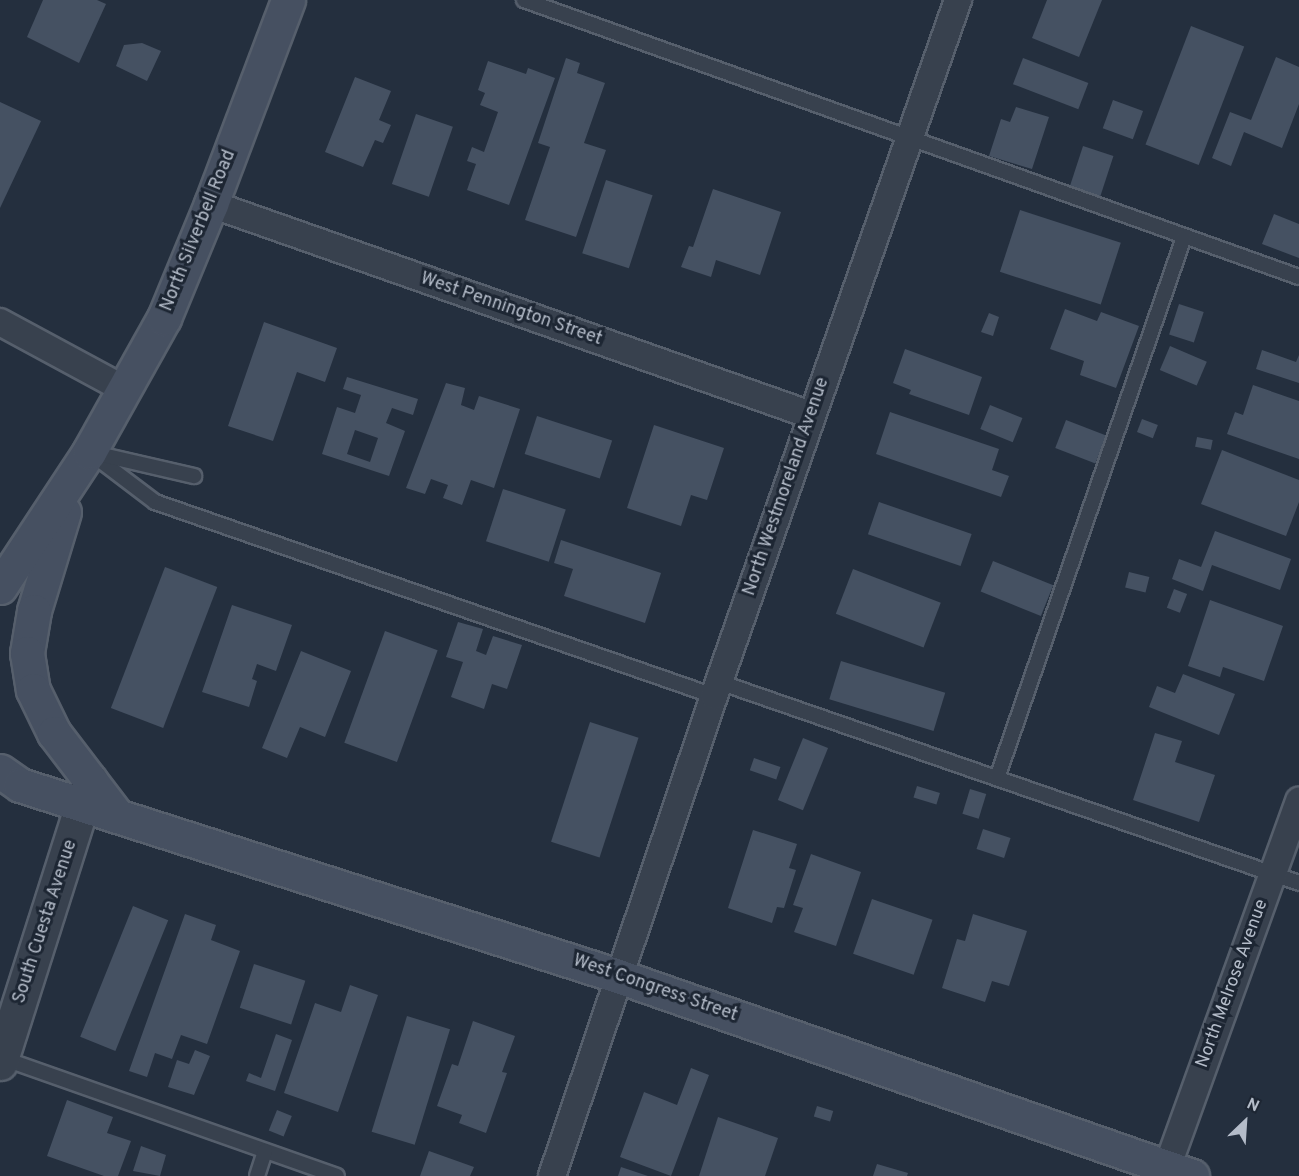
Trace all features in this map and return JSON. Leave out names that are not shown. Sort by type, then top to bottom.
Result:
[{"type":"main road","name":"North Silverbell Road","points":[[89,452],[164,318],[211,204],[288,0]]},
{"type":"main road","points":[[0,586],[89,452]]},
{"type":"main road","points":[[87,792],[33,690],[27,653],[34,611],[52,544],[89,452]]},
{"type":"main road","name":"West Congress Street","points":[[0,771],[20,785],[87,792],[115,813],[618,976],[1174,1173]]},
{"type":"street","name":"North Westmoreland Avenue","points":[[552,1176],[618,976],[811,415],[958,0]]},
{"type":"street","name":"West Pennington Street","points":[[211,204],[811,415]]},
{"type":"street","points":[[0,322],[124,389]]},
{"type":"street","name":"South Cuesta Avenue","points":[[1,1060],[87,792]]},
{"type":"street","name":"North Melrose Avenue","points":[[1174,1173],[1299,801]]},
{"type":"lane","points":[[524,0],[1299,278]]},
{"type":"lane","points":[[998,778],[1184,237]]},
{"type":"lane","points":[[89,452],[194,476]]},
{"type":"lane","points":[[89,452],[155,502],[717,689],[998,778],[1299,883]]},
{"type":"lane","points":[[1,1060],[337,1176]]},
{"type":"lane","points":[[257,1176],[266,1151]]},
{"type":"building","points":[[43,0],[97,0],[106,4],[79,63],[27,37]]},
{"type":"building","points":[[1047,0],[1102,0],[1079,57],[1032,38]]},
{"type":"building","points":[[1191,26],[1244,46],[1199,165],[1145,145]]},
{"type":"building","points":[[142,43],[161,51],[147,81],[116,66],[124,45]]},
{"type":"building","points":[[1276,57],[1299,67],[1299,104],[1282,148],[1244,132],[1231,166],[1212,158],[1230,112],[1251,120]]},
{"type":"building","points":[[566,58],[580,63],[577,73],[605,83],[584,143],[606,150],[576,237],[525,220],[550,147],[538,143]]},
{"type":"building","points":[[1023,58],[1088,83],[1078,109],[1013,84]]},
{"type":"building","points":[[488,61],[526,74],[528,68],[555,78],[509,205],[467,190],[476,164],[467,161],[472,147],[484,152],[498,112],[480,105],[485,93],[478,90]]},
{"type":"building","points":[[355,77],[391,91],[379,120],[391,125],[383,143],[375,140],[363,167],[325,152]]},
{"type":"building","points":[[1113,100],[1143,111],[1133,139],[1103,128]]},
{"type":"building","points":[[0,102],[41,121],[0,208]]},
{"type":"building","points":[[1016,107],[1049,117],[1032,169],[989,156],[1001,119],[1010,122]]},
{"type":"building","points":[[416,114],[453,127],[429,197],[392,184]]},
{"type":"building","points":[[1083,146],[1113,156],[1100,198],[1069,188]]},
{"type":"building","points":[[606,180],[653,195],[629,268],[582,253]]},
{"type":"building","points":[[713,189],[781,212],[760,275],[716,260],[711,277],[681,267],[689,246],[693,247]]},
{"type":"building","points":[[1020,210],[1121,243],[1101,305],[1000,272]]},
{"type":"building","points":[[1274,214],[1299,224],[1299,258],[1262,244]]},
{"type":"building","points":[[1179,304],[1204,312],[1194,342],[1169,334]]},
{"type":"building","points":[[1065,309],[1097,321],[1101,312],[1139,326],[1116,388],[1080,375],[1084,361],[1050,349]]},
{"type":"building","points":[[989,313],[999,317],[993,336],[981,332]]},
{"type":"building","points":[[264,322],[337,348],[325,382],[297,372],[273,441],[228,426]]},
{"type":"building","points":[[1170,346],[1207,362],[1197,386],[1160,370]]},
{"type":"building","points":[[905,349],[982,377],[969,415],[909,394],[911,390],[893,383]]},
{"type":"building","points":[[1262,350],[1296,362],[1299,355],[1299,383],[1256,369]]},
{"type":"building","points":[[347,377],[418,399],[413,415],[392,408],[386,423],[405,431],[389,476],[322,454],[337,407],[355,413],[361,395],[343,389]],"holes":[[[355,430],[378,438],[370,462],[347,454]]]},
{"type":"building","points":[[446,383],[465,388],[461,405],[474,410],[479,396],[520,409],[494,488],[471,480],[462,505],[443,498],[448,485],[431,479],[425,494],[406,488]]},
{"type":"building","points":[[1253,385],[1299,401],[1299,459],[1227,434],[1235,412],[1243,415]]},
{"type":"building","points":[[990,405],[1022,418],[1013,442],[980,429]]},
{"type":"building","points":[[890,412],[999,449],[992,470],[1009,476],[1001,497],[876,454]]},
{"type":"building","points":[[537,416],[612,440],[600,478],[525,454]]},
{"type":"building","points":[[1142,419],[1158,425],[1153,438],[1137,432]]},
{"type":"building","points":[[1066,420],[1106,435],[1095,463],[1055,448]]},
{"type":"building","points":[[654,425],[724,448],[707,500],[691,495],[681,526],[627,508]]},
{"type":"building","points":[[1197,437],[1213,440],[1211,450],[1195,447]]},
{"type":"building","points":[[1222,450],[1299,480],[1299,502],[1286,536],[1201,504]]},
{"type":"building","points":[[503,489],[566,509],[549,562],[486,541]]},
{"type":"building","points":[[879,502],[972,534],[961,566],[868,534]]},
{"type":"building","points":[[1215,531],[1291,559],[1280,590],[1212,565],[1203,591],[1172,579],[1179,559],[1201,567]]},
{"type":"building","points":[[561,540],[661,573],[645,623],[564,596],[573,569],[554,563]]},
{"type":"building","points":[[993,561],[1053,585],[1041,616],[981,592]]},
{"type":"building","points":[[165,567],[217,587],[163,728],[111,708]]},
{"type":"building","points":[[853,569],[941,603],[924,647],[836,614]]},
{"type":"building","points":[[1129,572],[1149,577],[1146,593],[1125,588]]},
{"type":"building","points":[[1174,589],[1187,594],[1180,613],[1167,608]]},
{"type":"building","points":[[1210,600],[1283,626],[1264,681],[1223,667],[1220,677],[1188,666]]},
{"type":"building","points":[[232,605],[292,625],[276,671],[257,664],[252,679],[257,681],[249,707],[202,692]]},
{"type":"building","points":[[458,622],[483,629],[476,651],[486,655],[493,636],[522,645],[507,689],[492,684],[484,709],[451,697],[463,662],[446,657]]},
{"type":"building","points":[[385,631],[438,650],[397,762],[344,743]]},
{"type":"building","points":[[301,651],[351,671],[325,737],[300,727],[287,758],[262,748]]},
{"type":"building","points":[[841,661],[945,693],[934,731],[829,699]]},
{"type":"building","points":[[1183,674],[1235,694],[1219,735],[1149,707],[1157,686],[1175,693]]},
{"type":"building","points":[[590,722],[639,738],[600,858],[551,842]]},
{"type":"building","points":[[1155,733],[1182,741],[1175,762],[1215,775],[1199,822],[1133,800]]},
{"type":"building","points":[[803,738],[828,748],[803,810],[778,800]]},
{"type":"building","points":[[754,758],[780,767],[776,779],[750,770]]},
{"type":"building","points":[[917,786],[940,793],[936,804],[913,797]]},
{"type":"building","points":[[970,789],[986,794],[979,819],[962,814]]},
{"type":"building","points":[[983,829],[1011,838],[1004,858],[977,849]]},
{"type":"building","points":[[753,830],[797,844],[789,868],[796,870],[784,908],[777,907],[772,923],[728,908]]},
{"type":"building","points":[[811,854],[861,872],[836,946],[794,932],[803,908],[793,905]]},
{"type":"building","points":[[872,899],[933,920],[914,975],[853,954]]},
{"type":"building","points":[[133,906],[168,920],[115,1051],[80,1037]]},
{"type":"building","points":[[185,914],[216,925],[211,940],[240,951],[207,1044],[181,1035],[172,1059],[155,1053],[147,1077],[129,1071]]},
{"type":"building","points":[[973,914],[1027,931],[1009,986],[992,981],[985,1002],[942,988],[957,939],[965,941]]},
{"type":"building","points":[[254,964],[305,981],[291,1024],[240,1008]]},
{"type":"building","points":[[350,985],[378,995],[338,1112],[284,1093],[315,1003],[341,1012]]},
{"type":"building","points":[[407,1016],[450,1029],[415,1145],[372,1132]]},
{"type":"building","points":[[473,1021],[515,1036],[502,1072],[507,1073],[486,1133],[459,1123],[462,1115],[437,1106],[452,1064],[458,1066]]},
{"type":"building","points":[[276,1034],[292,1040],[275,1091],[246,1081],[249,1073],[261,1078]]},
{"type":"building","points":[[195,1050],[210,1056],[194,1095],[168,1087],[177,1060],[189,1064]]},
{"type":"building","points":[[691,1068],[709,1075],[671,1176],[620,1157],[644,1092],[677,1105]]},
{"type":"building","points":[[67,1100],[113,1117],[107,1133],[131,1141],[118,1176],[104,1176],[47,1156]]},
{"type":"building","points":[[817,1106],[833,1111],[830,1121],[814,1117]]},
{"type":"building","points":[[277,1110],[292,1116],[284,1136],[269,1130]]},
{"type":"building","points":[[718,1117],[778,1138],[765,1176],[699,1176]]},
{"type":"building","points":[[141,1146],[166,1155],[160,1176],[133,1171]]},
{"type":"building","points":[[429,1151],[474,1167],[470,1176],[420,1176]]},
{"type":"building","points":[[877,1164],[908,1173],[907,1176],[873,1176]]},
{"type":"building","points":[[621,1167],[648,1176],[618,1176]]}]
